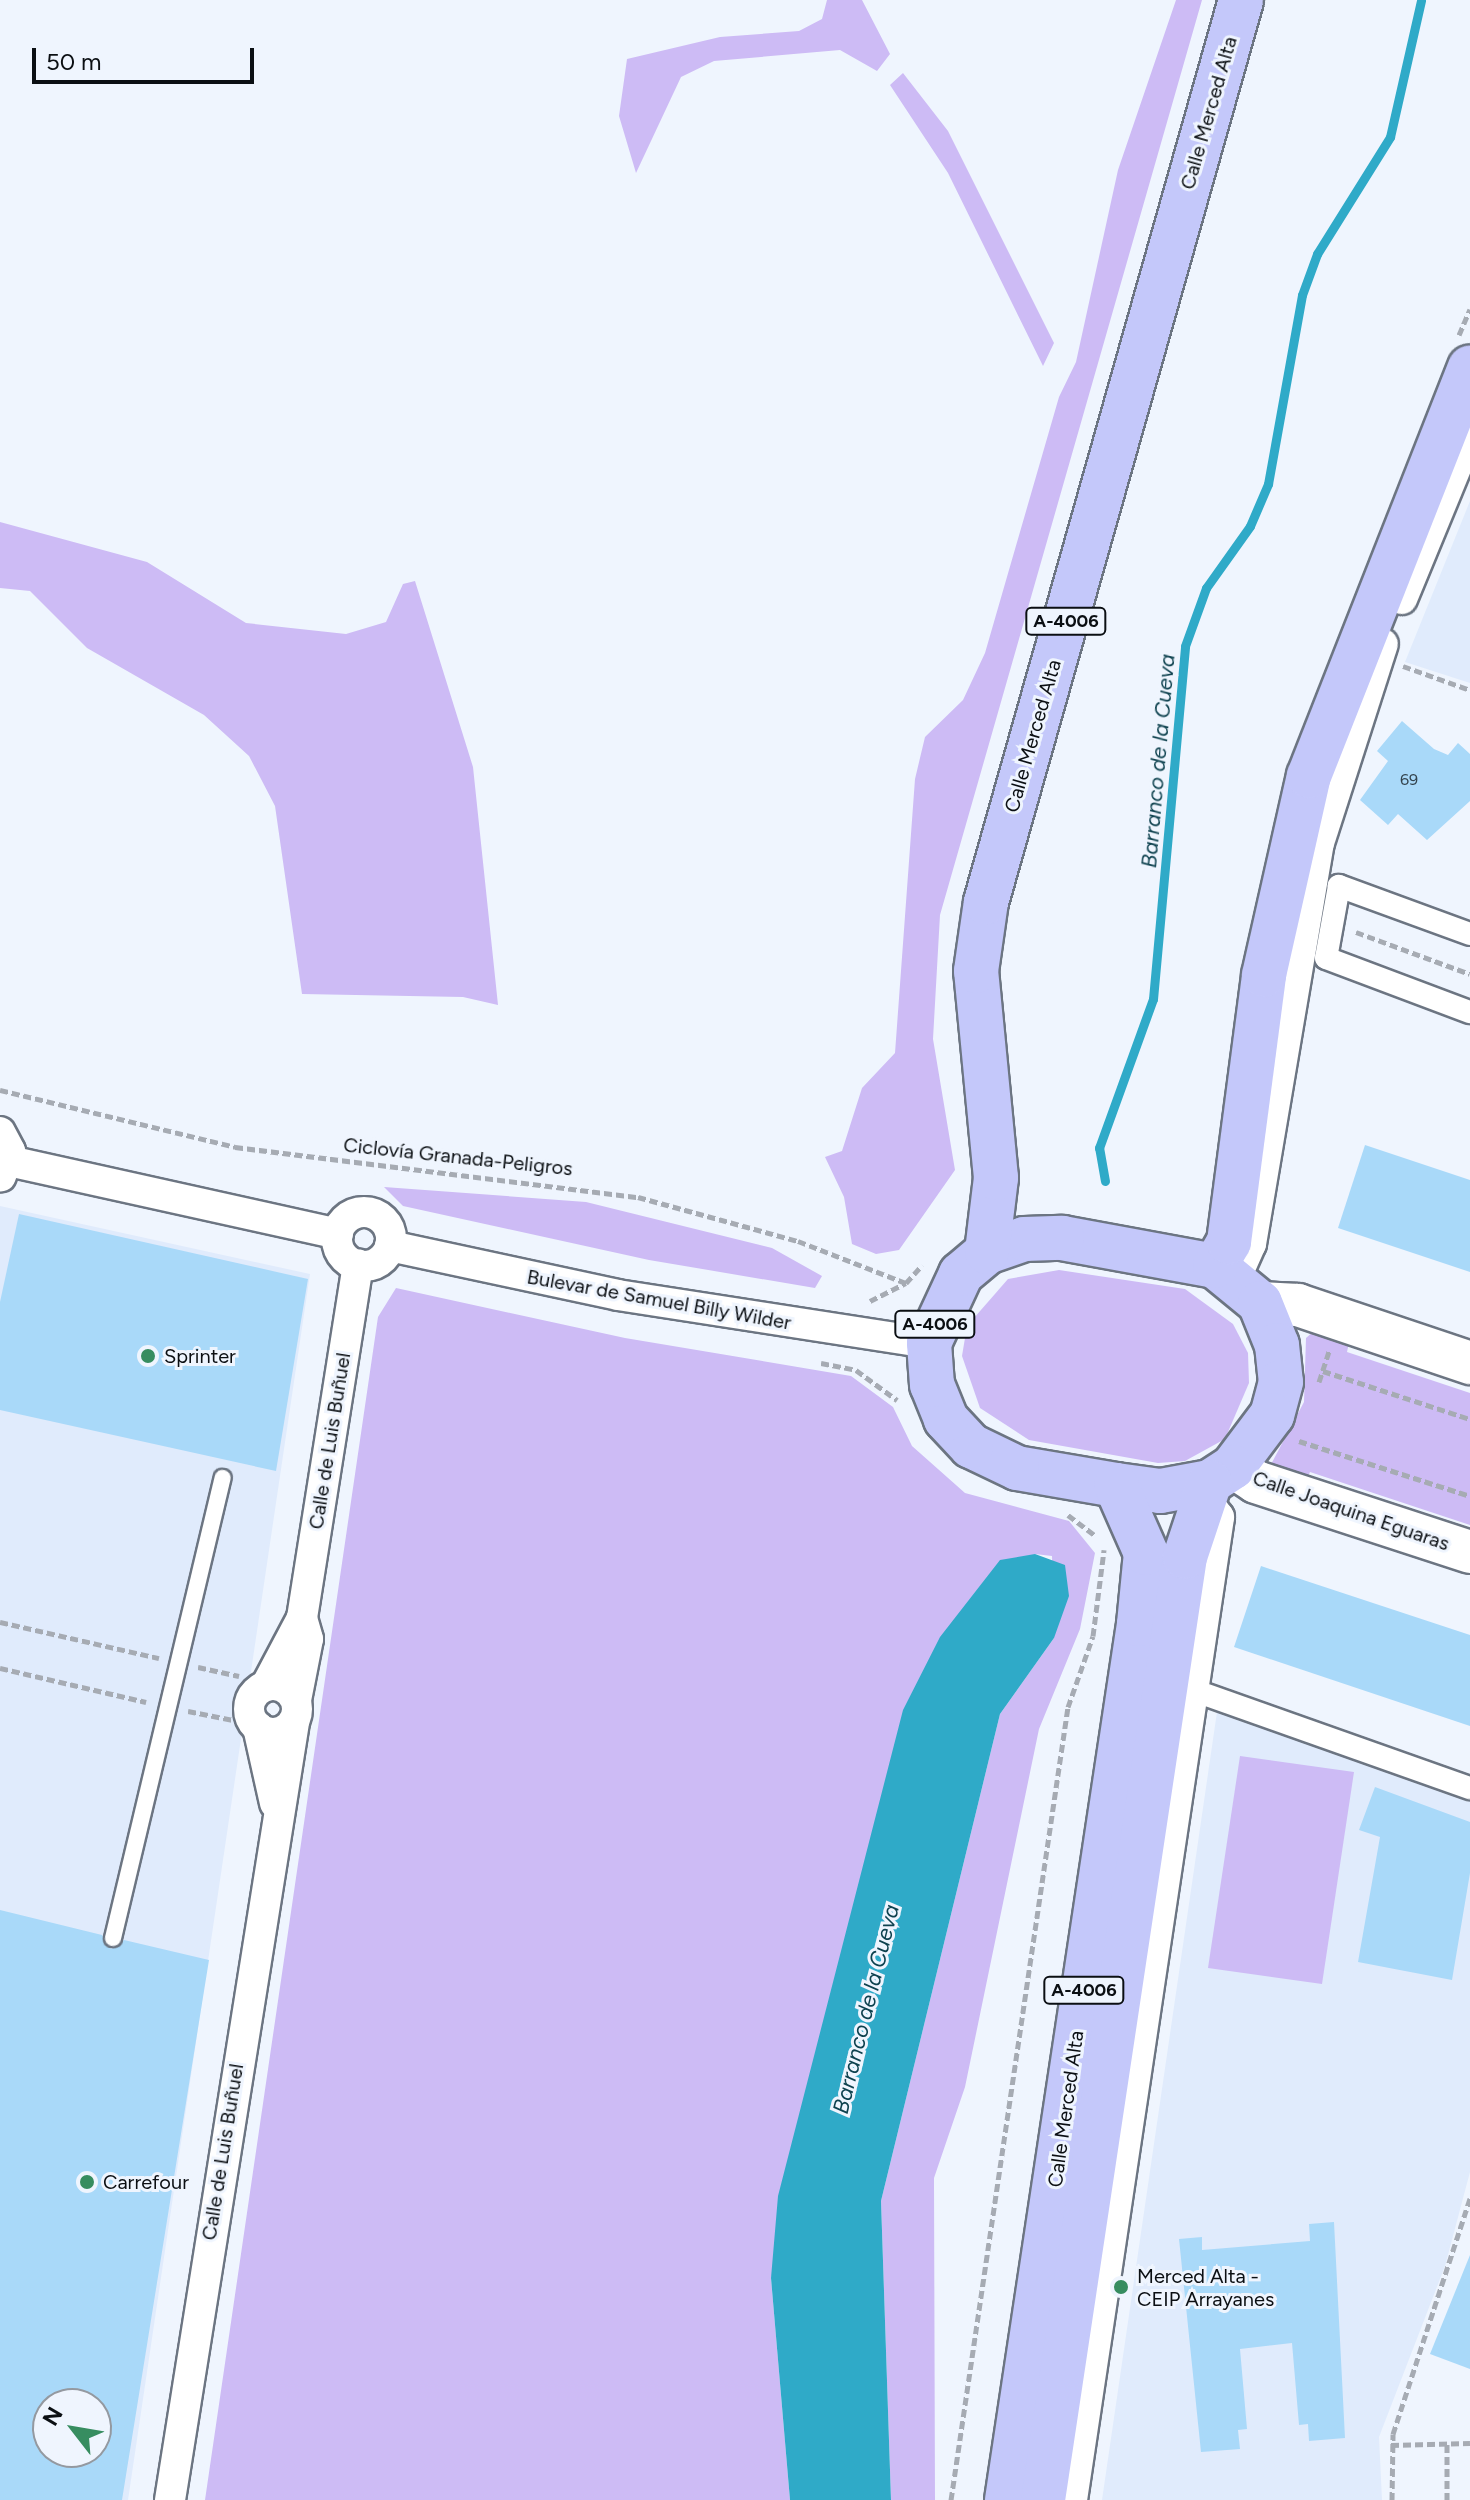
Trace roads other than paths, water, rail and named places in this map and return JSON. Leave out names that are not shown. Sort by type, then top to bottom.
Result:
[{"type":"main road","name":"Calle Merced Alta","points":[[987,1252],[996,1178],[977,1029],[986,902],[1241,0]]},
{"type":"main road","points":[[1470,368],[1309,776],[1264,975],[1229,1242],[1237,1282],[1470,1363]]},
{"type":"main road","name":"A-4006","points":[[1062,1238],[1237,1282],[1277,1345],[1281,1382],[1272,1415],[1216,1482],[1160,1491],[1017,1468],[971,1446],[936,1396],[929,1343],[961,1274],[987,1252],[1024,1239],[1062,1238]]},
{"type":"main road","name":"Calle Merced Alta","points":[[1043,2500],[1175,1618],[1216,1482]]},
{"type":"main road","name":"Calle Joaquina Eguaras","points":[[1216,1482],[1256,1482],[1470,1552]]},
{"type":"main road","name":"Calle Merced Alta","points":[[1007,2500],[1139,1624],[1146,1553],[1116,1485]]},
{"type":"street","points":[[1237,1282],[1251,1244],[1319,843],[1378,657],[1470,434]]},
{"type":"street","points":[[1470,934],[1339,886],[1326,958],[1470,1012]]},
{"type":"street","points":[[0,1132],[5,1169],[338,1234]]},
{"type":"street","points":[[371,1213],[385,1222],[390,1246],[376,1263],[358,1264],[340,1251],[338,1234],[354,1214],[371,1213]]},
{"type":"street","name":"Bulevar de Samuel Billy Wilder","points":[[390,1246],[618,1295],[929,1343]]},
{"type":"street","name":"Calle de Luis Buñuel","points":[[170,2500],[275,1803],[286,1781],[308,1639],[302,1618],[358,1264]]},
{"type":"street","points":[[1072,2500],[1219,1517],[1216,1482]]},
{"type":"street","name":"Calle de Luis Buñuel","points":[[258,1682],[302,1618]]},
{"type":"street","points":[[258,1682],[287,1689],[295,1711],[273,1733],[250,1725],[251,1701],[258,1682]]},
{"type":"street","points":[[1207,1695],[1470,1788]]},
{"type":"street","name":"Calle de Luis Buñuel","points":[[250,1725],[275,1803]]},
{"type":"lane","points":[[113,1938],[223,1478]]},
{"type":"water","points":[[1035,1554],[1065,1565],[1069,1596],[1054,1638],[1000,1714],[881,2201],[891,2500],[790,2500],[771,2278],[778,2196],[903,1710],[940,1637],[1000,1560]]},
{"type":"waterway","name":"Barranco de la Cueva","points":[[1105,1181],[1099,1148],[1153,999],[1185,646],[1206,588],[1250,526],[1268,484],[1302,295],[1317,254],[1390,137],[1421,0]]},
{"type":"place","name":"Sprinter","points":[[148,1356]]},
{"type":"place","name":"Carrefour","points":[[87,2182]]},
{"type":"place","name":"Merced Alta - CEIP Arrayanes","points":[[1121,2287]]}]
